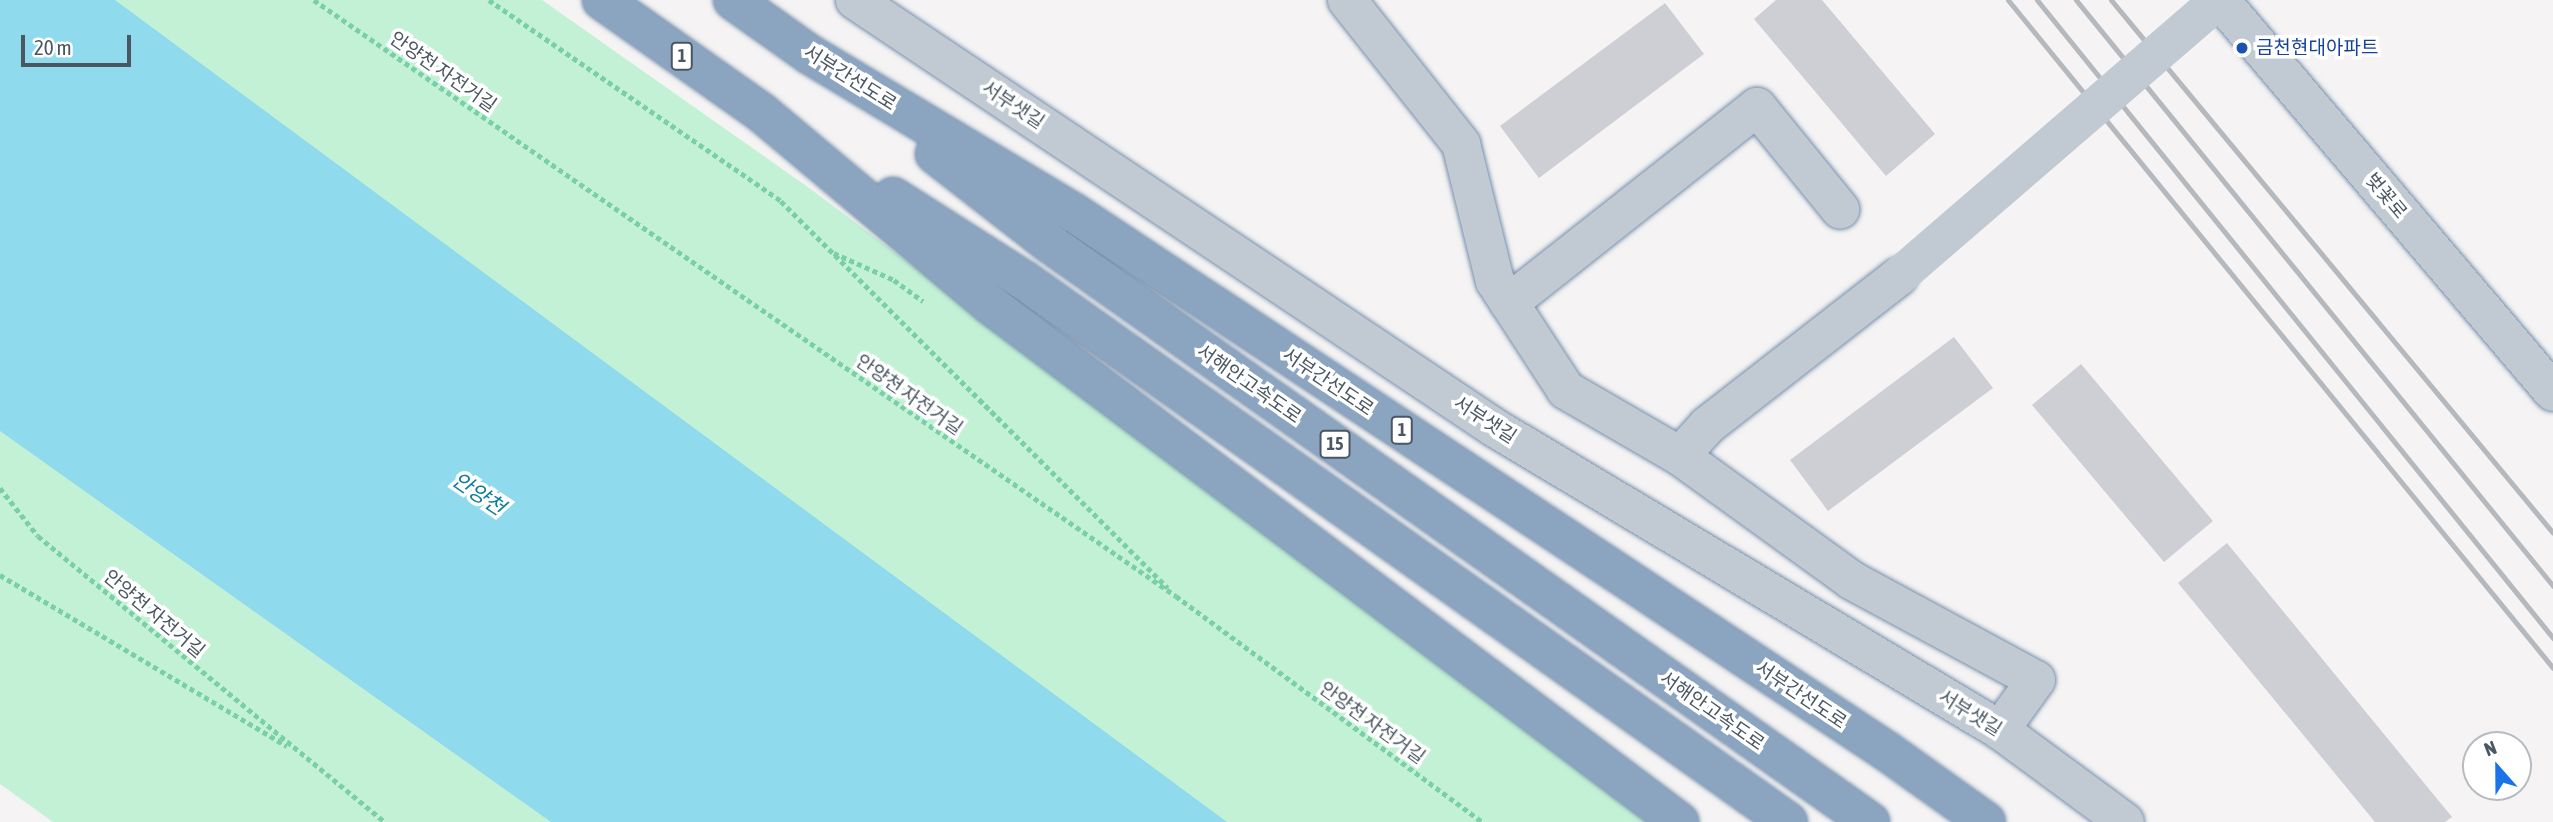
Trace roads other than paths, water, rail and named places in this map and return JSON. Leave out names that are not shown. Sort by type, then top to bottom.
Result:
[{"type":"highway","name":"1","points":[[602,0],[762,113],[990,305],[1679,822]]},
{"type":"highway","name":"서부간선도로","points":[[733,0],[809,54],[1074,213],[1888,752],[1986,822]]},
{"type":"highway","name":"서해안고속도로","points":[[809,54],[1048,242],[1870,822]]},
{"type":"highway","name":"15","points":[[762,113],[1025,281],[1788,822]]},
{"type":"street","name":"서부샛길","points":[[855,0],[1495,428],[2000,730],[2125,822]]},
{"type":"street","points":[[1347,0],[1461,144],[1495,281],[1566,390],[1680,456],[1851,580],[2036,680],[2000,730]]},
{"type":"street","points":[[1680,456],[1708,425],[1898,276],[2219,0]]},
{"type":"street","name":"벚꽃로","points":[[2219,0],[2553,392]]},
{"type":"street","points":[[1509,303],[1757,107],[1840,209]]},
{"type":"water","name":"안양천","points":[[0,0],[115,0],[1227,822],[551,822],[0,431]]},
{"type":"railway","points":[[2008,0],[2553,668]]},
{"type":"railway","points":[[2037,0],[2553,638]]},
{"type":"railway","points":[[2076,0],[2553,586]]},
{"type":"railway","points":[[2111,0],[2553,533]]},
{"type":"place","name":"금천현대아파트","points":[[2242,48]]}]
